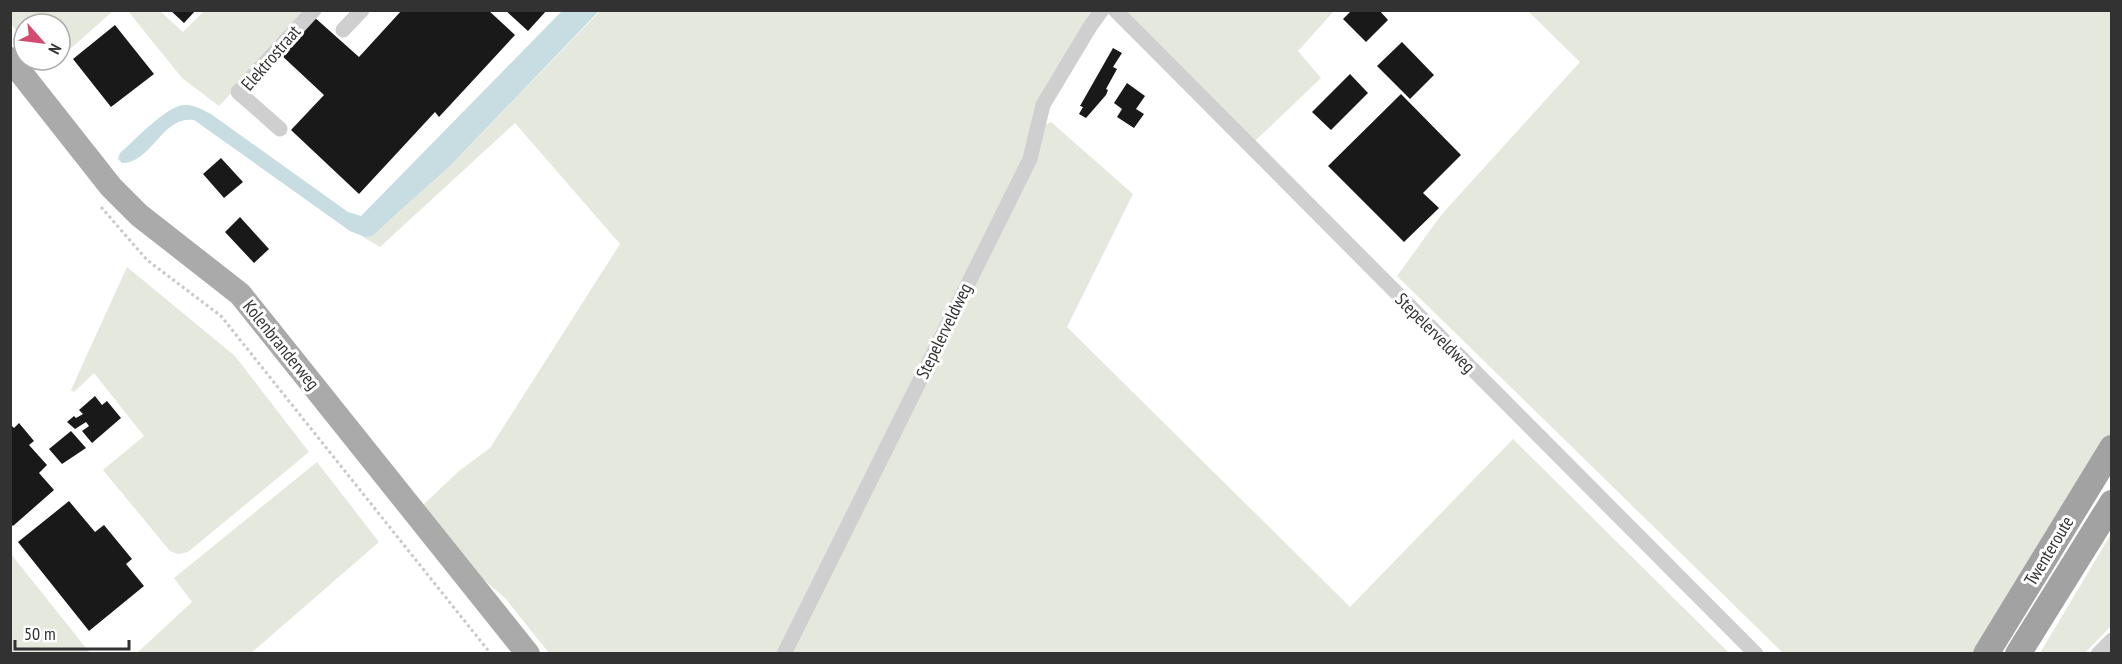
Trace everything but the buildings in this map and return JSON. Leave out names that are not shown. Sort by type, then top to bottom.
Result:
[{"type":"highway","name":"Twenteroute","points":[[1986,654],[2112,448]]},
{"type":"highway","name":"Twenteroute","points":[[2018,654],[2112,503]]},
{"type":"main road","name":"Kolenbranderweg","points":[[10,59],[111,187],[139,215],[240,294],[528,654]]},
{"type":"street","name":"Elektrostraat","points":[[280,129],[238,92],[314,10]]},
{"type":"street","points":[[343,30],[362,10]]},
{"type":"street","name":"Stepelerveldweg","points":[[784,654],[1030,159],[1043,105],[1090,24],[1102,10]]},
{"type":"street","name":"Stepelerveldweg","points":[[1115,10],[1756,654]]},
{"type":"street","points":[[2098,654],[2112,640]]},
{"type":"path","name":"Kolenbranderweg","points":[[98,202],[147,260],[221,316],[491,654]]},
{"type":"shaded area","points":[[11,10],[113,11],[72,47],[72,12],[12,12],[11,24]]},
{"type":"shaded area","points":[[128,11],[160,11],[183,32],[204,11],[308,11],[219,106],[182,78]]},
{"type":"shaded area","points":[[600,11],[1091,11],[1044,91],[1028,146],[779,653],[549,653],[505,598],[470,568],[423,505],[459,471],[490,448],[620,244],[515,123],[380,247],[363,237],[389,221],[450,166]]},
{"type":"shaded area","points":[[1125,11],[1334,11],[1298,51],[1321,78],[1255,141]]},
{"type":"shaded area","points":[[1528,11],[2111,11],[2111,435],[1977,653],[1783,653],[1397,276],[1442,214],[1580,62]]},
{"type":"shaded area","points":[[1051,122],[1133,194],[1067,327],[1350,607],[1513,439],[1729,653],[790,654],[1045,125]]},
{"type":"shaded area","points":[[127,267],[235,356],[309,452],[188,552],[178,554],[170,551],[103,470],[144,436],[94,373],[74,392],[71,390]]},
{"type":"shaded area","points":[[317,462],[379,542],[251,653],[137,653],[192,602],[174,578]]},
{"type":"shaded area","points":[[2111,534],[2111,626],[2085,653],[2040,653]]},
{"type":"shaded area","points":[[11,554],[90,653],[11,653]]},
{"type":"water","points":[[562,11],[599,11],[450,166],[372,236],[365,237],[350,231],[194,120],[183,120],[173,125],[141,156],[132,161],[122,163],[118,159],[120,153],[168,111],[191,105],[211,114],[348,212],[361,216]]}]
